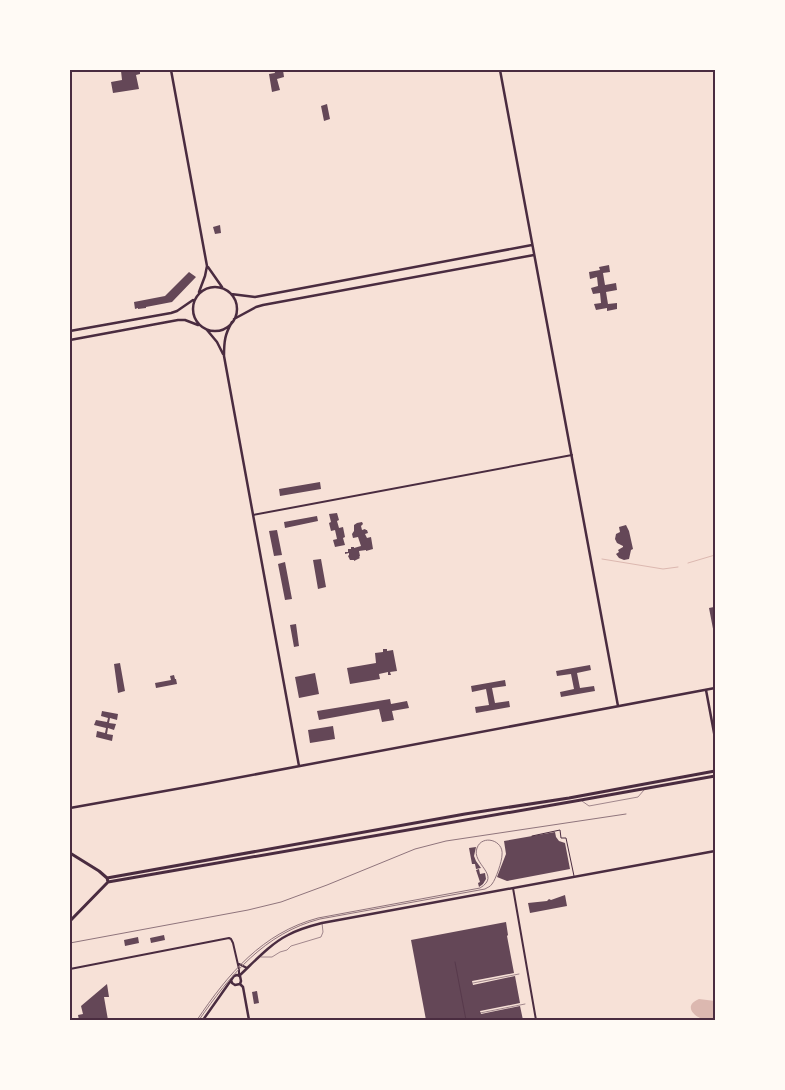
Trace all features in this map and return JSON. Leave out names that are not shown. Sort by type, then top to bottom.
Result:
[{"type":"highway","points":[[70,921],[108,880],[465,814],[569,798],[715,771]]},
{"type":"highway","points":[[108,880],[715,776]]},
{"type":"highway","points":[[70,853],[99,871],[108,880]]},
{"type":"street","points":[[171,70],[207,266],[213,276],[231,294],[236,305],[236,312],[224,340],[224,356],[300,766]]},
{"type":"street","points":[[500,70],[618,706]]},
{"type":"street","points":[[231,294],[255,297],[532,246]]},
{"type":"street","points":[[206,329],[216,331],[223,329],[233,320],[263,305],[534,256]]},
{"type":"street","points":[[70,331],[177,311],[194,299],[199,292],[207,266]]},
{"type":"street","points":[[199,292],[211,287],[224,288]]},
{"type":"street","points":[[194,299],[192,306],[195,320],[217,342],[224,356]]},
{"type":"street","points":[[70,340],[178,320],[185,320],[200,325]]},
{"type":"street","points":[[253,515],[572,455]]},
{"type":"street","points":[[70,808],[715,688]]},
{"type":"street","points":[[706,690],[715,738]]},
{"type":"street","points":[[532,836],[560,830],[561,838],[566,838],[574,877]]},
{"type":"street","points":[[203,1020],[234,976],[239,976],[278,941],[305,928],[322,923],[715,851]]},
{"type":"street","points":[[513,888],[536,1020]]},
{"type":"street","points":[[70,969],[229,938],[233,942],[248,1020]]},
{"type":"street","points":[[237,962],[247,968]]},
{"type":"street","points":[[231,980],[235,985],[240,984]]},
{"type":"lane","points":[[581,800],[589,806],[622,800],[638,796],[646,788]]},
{"type":"lane","points":[[259,957],[272,957],[291,946],[321,938],[323,932],[322,923]]},
{"type":"path","points":[[455,962],[466,1020]]},
{"type":"path","points":[[473,983],[518,974]]},
{"type":"path","points":[[480,1013],[525,1004]]},
{"type":"shaded area","points":[[699,999],[715,1001],[715,1020],[702,1019],[694,1014],[691,1005]]},
{"type":"building","points":[[140,70],[140,74],[136,75],[139,89],[113,93],[111,82],[122,80],[121,71]]},
{"type":"building","points":[[274,70],[283,70],[284,77],[277,79],[280,90],[272,92],[269,74],[275,73]]},
{"type":"building","points":[[327,104],[330,119],[324,121],[321,106]]},
{"type":"building","points":[[220,225],[221,233],[215,234],[213,227]]},
{"type":"building","points":[[609,265],[610,272],[603,273],[605,285],[616,283],[617,290],[606,292],[608,304],[617,303],[617,309],[607,311],[607,308],[596,310],[594,304],[601,303],[600,293],[593,294],[591,288],[598,286],[597,277],[590,279],[589,272],[600,270],[599,267]]},
{"type":"building","points":[[189,272],[196,277],[172,302],[135,309],[134,302],[165,296]]},
{"type":"building","points":[[320,482],[321,489],[280,496],[279,489]]},
{"type":"building","points":[[337,513],[339,528],[343,527],[345,545],[335,547],[333,540],[337,539],[335,530],[331,531],[329,514]]},
{"type":"building","points":[[317,516],[318,521],[285,528],[284,522]]},
{"type":"building","points":[[362,522],[362,530],[367,530],[368,533],[365,534],[367,538],[371,537],[373,549],[359,551],[360,558],[354,561],[350,560],[349,553],[345,554],[345,552],[348,552],[348,549],[351,549],[351,547],[361,546],[358,537],[353,538],[352,534],[354,525]]},
{"type":"building","points":[[626,525],[633,549],[629,559],[624,560],[616,554],[623,546],[617,543],[615,539],[616,534],[620,532],[619,527]]},
{"type":"building","points":[[277,530],[282,555],[274,556],[269,531]]},
{"type":"building","points":[[321,559],[326,587],[318,589],[313,560]]},
{"type":"building","points":[[285,562],[292,599],[285,600],[278,564]]},
{"type":"building","points":[[714,607],[715,634],[709,608]]},
{"type":"building","points":[[296,624],[299,646],[294,647],[290,625]]},
{"type":"building","points":[[383,649],[387,649],[387,651],[393,650],[397,671],[390,672],[391,675],[388,675],[388,672],[379,674],[380,679],[350,684],[347,668],[376,663],[375,653],[383,652]]},
{"type":"building","points":[[120,663],[125,691],[118,693],[114,664]]},
{"type":"building","points":[[590,665],[591,670],[577,673],[580,688],[594,686],[595,691],[561,697],[560,692],[574,689],[571,674],[557,676],[556,671]]},
{"type":"building","points":[[315,673],[319,694],[299,698],[295,677]]},
{"type":"building","points":[[174,675],[177,684],[156,688],[155,683],[171,680],[170,676]]},
{"type":"building","points":[[505,680],[506,686],[492,688],[495,703],[509,701],[510,707],[476,713],[475,707],[489,705],[486,689],[472,692],[471,686]]},
{"type":"building","points":[[390,699],[391,704],[407,701],[409,708],[392,711],[394,720],[382,722],[379,709],[319,720],[317,711]]},
{"type":"building","points":[[102,711],[118,714],[117,720],[110,718],[109,723],[116,724],[114,730],[108,728],[107,734],[113,735],[112,741],[96,737],[97,731],[105,733],[106,728],[94,725],[96,720],[107,722],[108,718],[101,716]]},
{"type":"building","points":[[333,726],[335,739],[310,743],[308,730]]},
{"type":"building","points":[[555,832],[559,841],[565,843],[570,869],[507,881],[497,877],[506,854],[504,841]]},
{"type":"building","points":[[476,847],[474,856],[481,868],[476,869],[475,864],[472,864],[469,848]]},
{"type":"building","points":[[479,869],[480,874],[485,873],[486,879],[479,887],[478,883],[480,882],[476,870]]},
{"type":"building","points":[[565,895],[567,906],[530,913],[528,903],[547,901]]},
{"type":"building","points":[[506,922],[514,973],[472,981],[473,985],[515,976],[520,1003],[480,1011],[481,1014],[520,1006],[523,1020],[426,1020],[411,940]]},
{"type":"building","points":[[164,935],[165,940],[151,943],[150,938]]},
{"type":"building","points":[[138,937],[139,943],[125,946],[124,940]]},
{"type":"building","points":[[107,984],[109,997],[104,997],[108,1020],[79,1020],[78,1015],[83,1014],[81,1006]]},
{"type":"building","points":[[257,991],[259,1003],[254,1004],[252,992]]},
{"type":"waterway","points":[[688,563],[715,555]]},
{"type":"waterway","points":[[602,559],[663,569],[678,567]]},
{"type":"tram line","points":[[197,1020],[234,971],[248,957],[280,934],[318,918],[480,888],[488,879],[476,854],[477,848],[483,841],[488,840],[500,846],[502,855],[498,870],[492,884],[485,889],[320,919],[282,934],[250,958],[236,972],[199,1020]]},
{"type":"railway","points":[[70,943],[248,910],[281,902],[415,849],[446,841],[626,814]]}]
